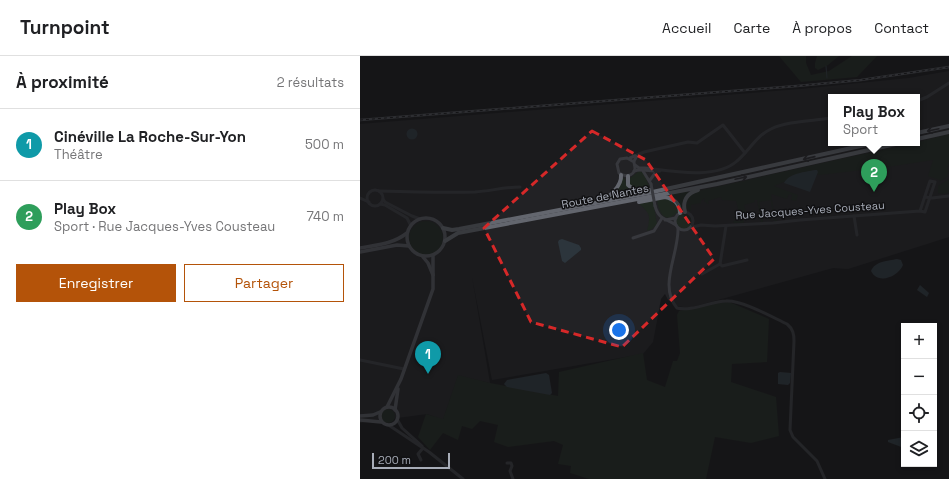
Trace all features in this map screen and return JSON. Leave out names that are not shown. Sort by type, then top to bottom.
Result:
[{"type":"highway","points":[[920,133],[949,126]]},
{"type":"highway","points":[[920,138],[949,132]]},
{"type":"highway","name":"Route de Nantes","points":[[443,228],[455,230],[584,205],[860,146]]},
{"type":"highway","name":"Route de Nantes","points":[[445,241],[458,233],[713,185],[886,146]]},
{"type":"highway","points":[[584,205],[609,196],[619,184],[621,175]]},
{"type":"highway","points":[[628,176],[628,185],[633,189],[660,190]]},
{"type":"highway","points":[[685,212],[684,205],[687,196],[692,192],[709,188],[713,185]]},
{"type":"highway","points":[[598,207],[607,208],[670,198],[677,202],[680,208],[680,213]]},
{"type":"main road","points":[[360,248],[392,242],[401,238],[407,233],[411,226],[420,219],[425,218],[436,220],[443,228],[445,241],[441,250],[433,256],[424,257],[418,255],[409,246],[407,233]]},
{"type":"main road","points":[[361,252],[400,245],[409,246]]},
{"type":"main road","points":[[360,416],[372,415],[387,407],[399,384],[433,289],[433,256]]},
{"type":"main road","points":[[424,257],[433,277]]},
{"type":"main road","points":[[395,410],[399,384]]},
{"type":"main road","points":[[360,420],[381,422],[390,426],[395,424],[398,414],[393,408],[387,407]]},
{"type":"main road","points":[[380,412],[379,417],[381,422]]},
{"type":"street","points":[[920,100],[949,83]]},
{"type":"street","points":[[630,158],[640,168],[688,172],[721,170],[734,164],[758,138],[772,129],[785,125],[828,118]]},
{"type":"street","points":[[665,171],[648,172],[640,170],[634,171],[628,176],[621,175],[616,167],[618,161],[644,152],[682,143],[697,143],[723,125],[745,153]]},
{"type":"street","points":[[634,171],[634,163],[637,155]]},
{"type":"street","points":[[644,168],[648,172],[657,210],[664,219],[683,231]]},
{"type":"street","points":[[640,170],[645,173],[651,182]]},
{"type":"street","points":[[651,182],[656,172]]},
{"type":"street","points":[[930,181],[935,182],[930,198],[925,212],[920,211],[930,181]]},
{"type":"street","points":[[360,198],[367,196],[371,191],[376,190],[390,192],[463,192],[495,190],[520,185]]},
{"type":"street","points":[[379,191],[383,198],[412,216],[420,219]]},
{"type":"street","points":[[380,204],[387,193],[390,192]]},
{"type":"street","points":[[367,196],[369,202]]},
{"type":"street","points":[[925,197],[930,198],[949,196]]},
{"type":"street","points":[[360,198],[374,205],[385,205],[407,218],[411,226]]},
{"type":"street","name":"Rue Jacques-Yves Cousteau","points":[[692,226],[777,223],[920,211]]},
{"type":"street","points":[[701,225],[694,220],[691,215],[685,212],[680,213],[676,218],[678,237],[669,283],[672,301],[677,308],[687,309],[720,301],[732,301],[743,304],[787,324],[791,328],[794,333],[794,341],[790,430],[793,437],[816,461],[825,479]]},
{"type":"street","points":[[854,216],[857,235]]},
{"type":"street","points":[[633,238],[654,231],[664,219],[676,218]]},
{"type":"street","points":[[678,237],[683,231],[688,230],[692,226],[694,220]]},
{"type":"street","points":[[720,264],[726,226]]},
{"type":"street","points":[[702,274],[720,264],[722,266],[747,260]]},
{"type":"street","points":[[360,360],[404,369]]},
{"type":"street","points":[[397,419],[402,428],[429,452]]},
{"type":"street","points":[[390,426],[429,452],[464,479]]},
{"type":"street","points":[[421,460],[416,454],[423,448]]},
{"type":"street","points":[[507,463],[511,463],[512,466],[510,471],[513,479]]},
{"type":"highlighted area","points":[[592,131],[646,160],[714,259],[622,347],[531,322],[484,228]]},
{"type":"shaded area","points":[[779,56],[806,56],[806,63],[811,75],[829,71],[852,56],[877,56],[857,77],[801,82]]},
{"type":"shaded area","points":[[817,56],[839,56],[828,65],[818,70],[815,68]]},
{"type":"shaded area","points":[[949,71],[949,237],[848,269],[833,268],[689,308],[677,306],[668,300],[665,294],[661,299],[653,342],[643,354],[492,380],[472,277],[490,383],[458,376],[443,420],[427,414],[360,423],[360,124],[801,89],[909,78]]},
{"type":"shaded area","points":[[410,129],[414,129],[416,130],[416,138],[410,139],[407,136],[407,132]]},
{"type":"shaded area","points":[[949,134],[949,164],[947,169],[949,171],[947,177],[939,182],[940,180],[928,176],[933,160],[820,175],[817,174],[817,170],[815,170],[792,176],[784,182],[774,186],[798,195],[796,201],[791,200],[792,195],[789,194],[787,199],[771,194],[775,218],[777,221],[774,221],[771,200],[759,202],[763,222],[761,222],[757,200],[744,205],[746,212],[742,213],[744,223],[734,223],[733,221],[735,221],[734,218],[732,218],[736,217],[736,221],[741,221],[736,201],[722,200],[721,197],[708,201],[709,204],[704,202],[705,198],[701,201],[701,204],[691,205],[691,211],[686,208],[689,196],[698,191],[902,146],[920,146],[920,141]]},
{"type":"shaded area","points":[[815,170],[818,172],[810,192],[784,183],[793,175]]},
{"type":"shaded area","points":[[639,171],[644,173],[650,189],[634,189],[630,185],[629,179]]},
{"type":"shaded area","points":[[623,178],[625,179],[628,188],[637,191],[638,193],[610,198]]},
{"type":"shaded area","points":[[949,179],[949,193],[938,193],[938,186]]},
{"type":"shaded area","points":[[690,192],[683,209],[681,209],[679,203],[660,196]]},
{"type":"shaded area","points":[[668,199],[674,201],[679,210],[674,215],[667,218],[661,214],[657,200]]},
{"type":"shaded area","points":[[653,201],[657,224],[652,229],[647,231],[649,215],[639,204]]},
{"type":"shaded area","points":[[684,214],[691,219],[692,222],[687,229],[684,230],[677,225],[676,222],[681,215]]},
{"type":"shaded area","points":[[429,221],[438,226],[442,231],[442,245],[438,250],[433,254],[423,255],[419,254],[410,245],[409,235],[410,231],[419,222]]},
{"type":"shaded area","points":[[562,239],[579,245],[581,248],[581,250],[565,263],[562,261],[558,242]]},
{"type":"shaded area","points":[[897,259],[901,260],[903,265],[893,276],[888,278],[878,278],[871,271],[875,265],[879,263]]},
{"type":"shaded area","points":[[920,285],[929,293],[927,297],[917,290]]},
{"type":"shaded area","points":[[727,301],[769,319],[767,362],[732,364],[731,382],[776,397],[779,436],[751,443],[715,437],[706,479],[589,479],[570,473],[571,466],[558,464],[563,445],[554,441],[508,447],[494,442],[498,425],[480,421],[472,429],[462,426],[458,440],[443,433],[430,450],[418,437],[426,414],[443,419],[458,375],[490,383],[558,396],[559,372],[643,353],[647,380],[665,387],[673,361],[677,361],[680,353],[677,315],[679,311]]},
{"type":"shaded area","points":[[546,373],[549,375],[552,393],[550,395],[507,387],[504,384],[507,380]]},
{"type":"shaded area","points":[[778,373],[791,373],[790,383],[788,385],[778,384]]},
{"type":"shaded area","points":[[385,409],[391,409],[395,413],[395,419],[391,423],[385,423],[381,419],[381,413]]},
{"type":"shaded area","points":[[901,438],[901,447],[888,442],[888,440]]},
{"type":"waterway","points":[[826,66],[827,78]]},
{"type":"railway","points":[[360,120],[797,86],[861,80],[949,67]]},
{"type":"place","name":"Play Box","points":[[874,192]]},
{"type":"place","name":"Cinéville La Roche-Sur-Yon","points":[[428,374]]}]
